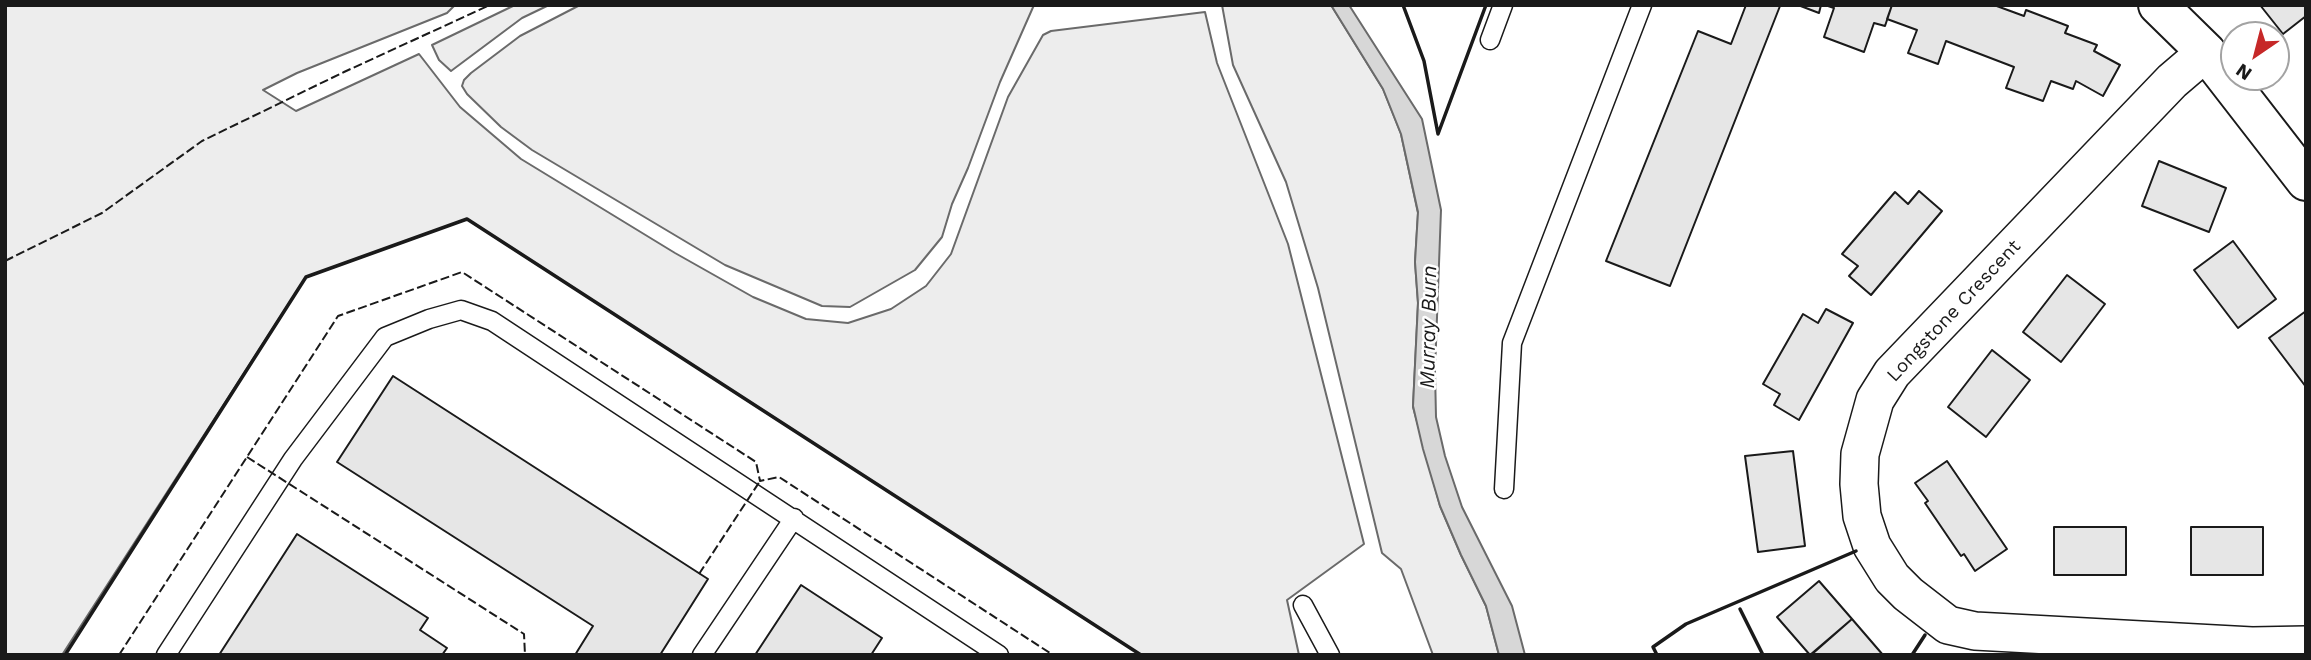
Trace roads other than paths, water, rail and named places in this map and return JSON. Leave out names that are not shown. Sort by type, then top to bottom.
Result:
[{"type":"street","points":[[2158,5],[2206,52],[2306,181]]},
{"type":"street","name":"Longstone Crescent","points":[[2206,52],[2172,81],[1892,373],[1875,400],[1860,454],[1862,516],[1872,546],[1892,578],[1948,625],[2002,633],[2252,646],[2306,645]]},
{"type":"lane","points":[[1490,40],[1503,5]]},
{"type":"lane","points":[[1504,489],[1512,343],[1642,5]]},
{"type":"lane","points":[[166,655],[293,459],[385,337],[429,319],[461,310],[492,321],[999,655]]},
{"type":"lane","points":[[702,655],[794,518]]},
{"type":"lane","points":[[1303,605],[1330,655]]},
{"type":"water","name":"Murray Burn","points":[[1331,5],[1349,5],[1422,119],[1441,210],[1435,371],[1436,417],[1445,456],[1462,507],[1512,606],[1525,655],[1499,655],[1486,606],[1440,506],[1413,406],[1418,303],[1415,262],[1418,212],[1401,134],[1383,89]]}]
